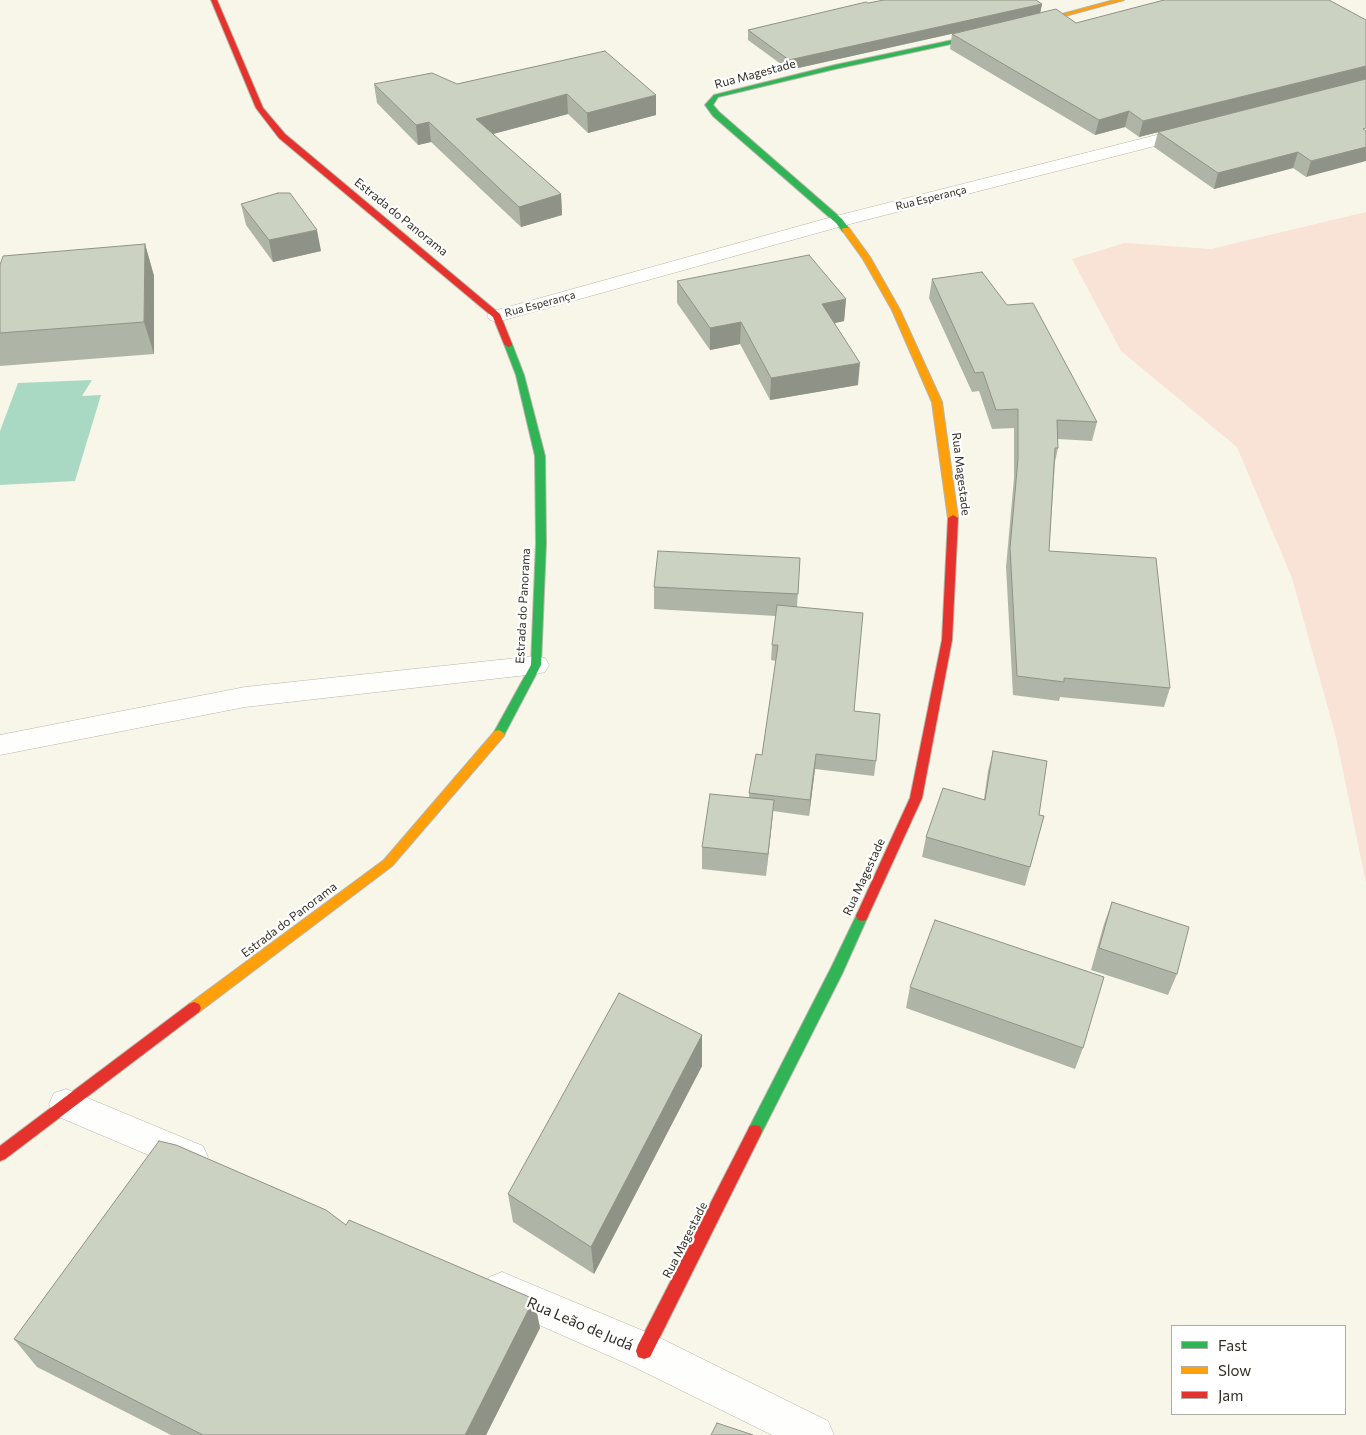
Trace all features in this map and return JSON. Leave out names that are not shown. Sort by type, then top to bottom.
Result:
[{"type":"street","name":"Estrada do Panorama","points":[[0,1154],[388,863],[502,729],[536,664],[540,543],[540,456],[520,374],[497,316],[282,136],[260,108],[214,0]]},
{"type":"street","points":[[1016,28],[1121,0]]},
{"type":"street","name":"Rua Magestade","points":[[644,1351],[837,970],[916,798],[948,640],[953,520],[937,402],[896,310],[868,259],[839,221],[716,114],[709,105],[716,96],[835,67],[997,32]]},
{"type":"street","name":"Rua Esperança","points":[[497,316],[839,221],[1213,126]]},
{"type":"street","points":[[0,745],[245,697],[536,664]]},
{"type":"street","points":[[66,1104],[222,1170]]},
{"type":"street","name":"Rua Leão de Judá","points":[[470,1276],[644,1351],[814,1435]]},
{"type":"shaded area","points":[[1366,212],[1366,883],[1336,737],[1292,578],[1237,447],[1121,351],[1072,259],[1125,243],[1211,249]]},
{"type":"shaded area","points":[[92,380],[82,396],[101,395],[75,481],[0,485],[0,431],[18,383]]},
{"type":"building","points":[[884,0],[1036,0],[1042,4],[789,60],[748,30],[866,2]]},
{"type":"building","points":[[1164,0],[1329,0],[1366,20],[1366,66],[1143,121],[1129,111],[1099,120],[952,34],[1056,9],[1076,23]]},
{"type":"building","points":[[605,51],[656,95],[587,113],[567,94],[476,119],[561,194],[519,207],[429,122],[416,125],[374,84],[432,73],[457,84]]},
{"type":"building","points":[[1366,79],[1366,128],[1363,129],[1366,131],[1366,147],[1311,161],[1298,152],[1218,173],[1158,132]]},
{"type":"building","points":[[278,193],[290,193],[317,230],[269,240],[241,204]]},
{"type":"building","points":[[145,244],[144,322],[0,333],[0,265],[3,256]]},
{"type":"building","points":[[809,255],[846,299],[822,304],[860,363],[771,378],[741,322],[710,328],[677,281]]},
{"type":"building","points":[[982,272],[1007,305],[1033,303],[1097,422],[1057,420],[1058,448],[1055,448],[1049,551],[1156,558],[1170,688],[1064,678],[1064,682],[1017,676],[1010,548],[1018,459],[1018,409],[996,410],[983,372],[975,373],[932,279]]},
{"type":"building","points":[[658,551],[800,558],[798,594],[654,587]]},
{"type":"building","points":[[777,605],[863,613],[854,711],[880,714],[876,761],[816,754],[810,800],[749,793],[756,754],[762,755],[778,645],[772,645]]},
{"type":"building","points":[[993,751],[1047,761],[1039,815],[1044,816],[1030,867],[926,837],[943,788],[985,800]]},
{"type":"building","points":[[710,794],[774,800],[768,854],[702,847]]},
{"type":"building","points":[[1112,902],[1189,927],[1177,974],[1099,948]]},
{"type":"building","points":[[935,920],[1104,977],[1083,1048],[910,987]]},
{"type":"building","points":[[619,993],[702,1035],[591,1247],[508,1194]]},
{"type":"building","points":[[159,1141],[176,1145],[326,1210],[346,1225],[349,1220],[534,1299],[465,1435],[203,1435],[14,1339]]},
{"type":"building","points":[[717,1423],[753,1435],[711,1435]]},
{"type":"traffic: fast","points":[[846,230],[839,221],[716,114],[709,105],[716,96],[835,67],[986,35]]},
{"type":"traffic: fast","points":[[499,734],[536,665],[541,543],[540,456],[520,375],[508,344]]},
{"type":"traffic: fast","points":[[755,1131],[837,970],[862,916]]},
{"type":"traffic: slow","points":[[1028,24],[1121,0]]},
{"type":"traffic: slow","points":[[846,230],[867,259],[896,310],[937,402],[953,518]]},
{"type":"traffic: slow","points":[[194,1008],[388,863],[499,734]]},
{"type":"traffic: jam","points":[[214,0],[260,108],[282,136],[497,316],[508,344]]},
{"type":"traffic: jam","points":[[862,916],[916,798],[947,640],[953,518]]},
{"type":"traffic: jam","points":[[0,1154],[194,1008]]},
{"type":"traffic: jam","points":[[644,1351],[755,1131]]}]
